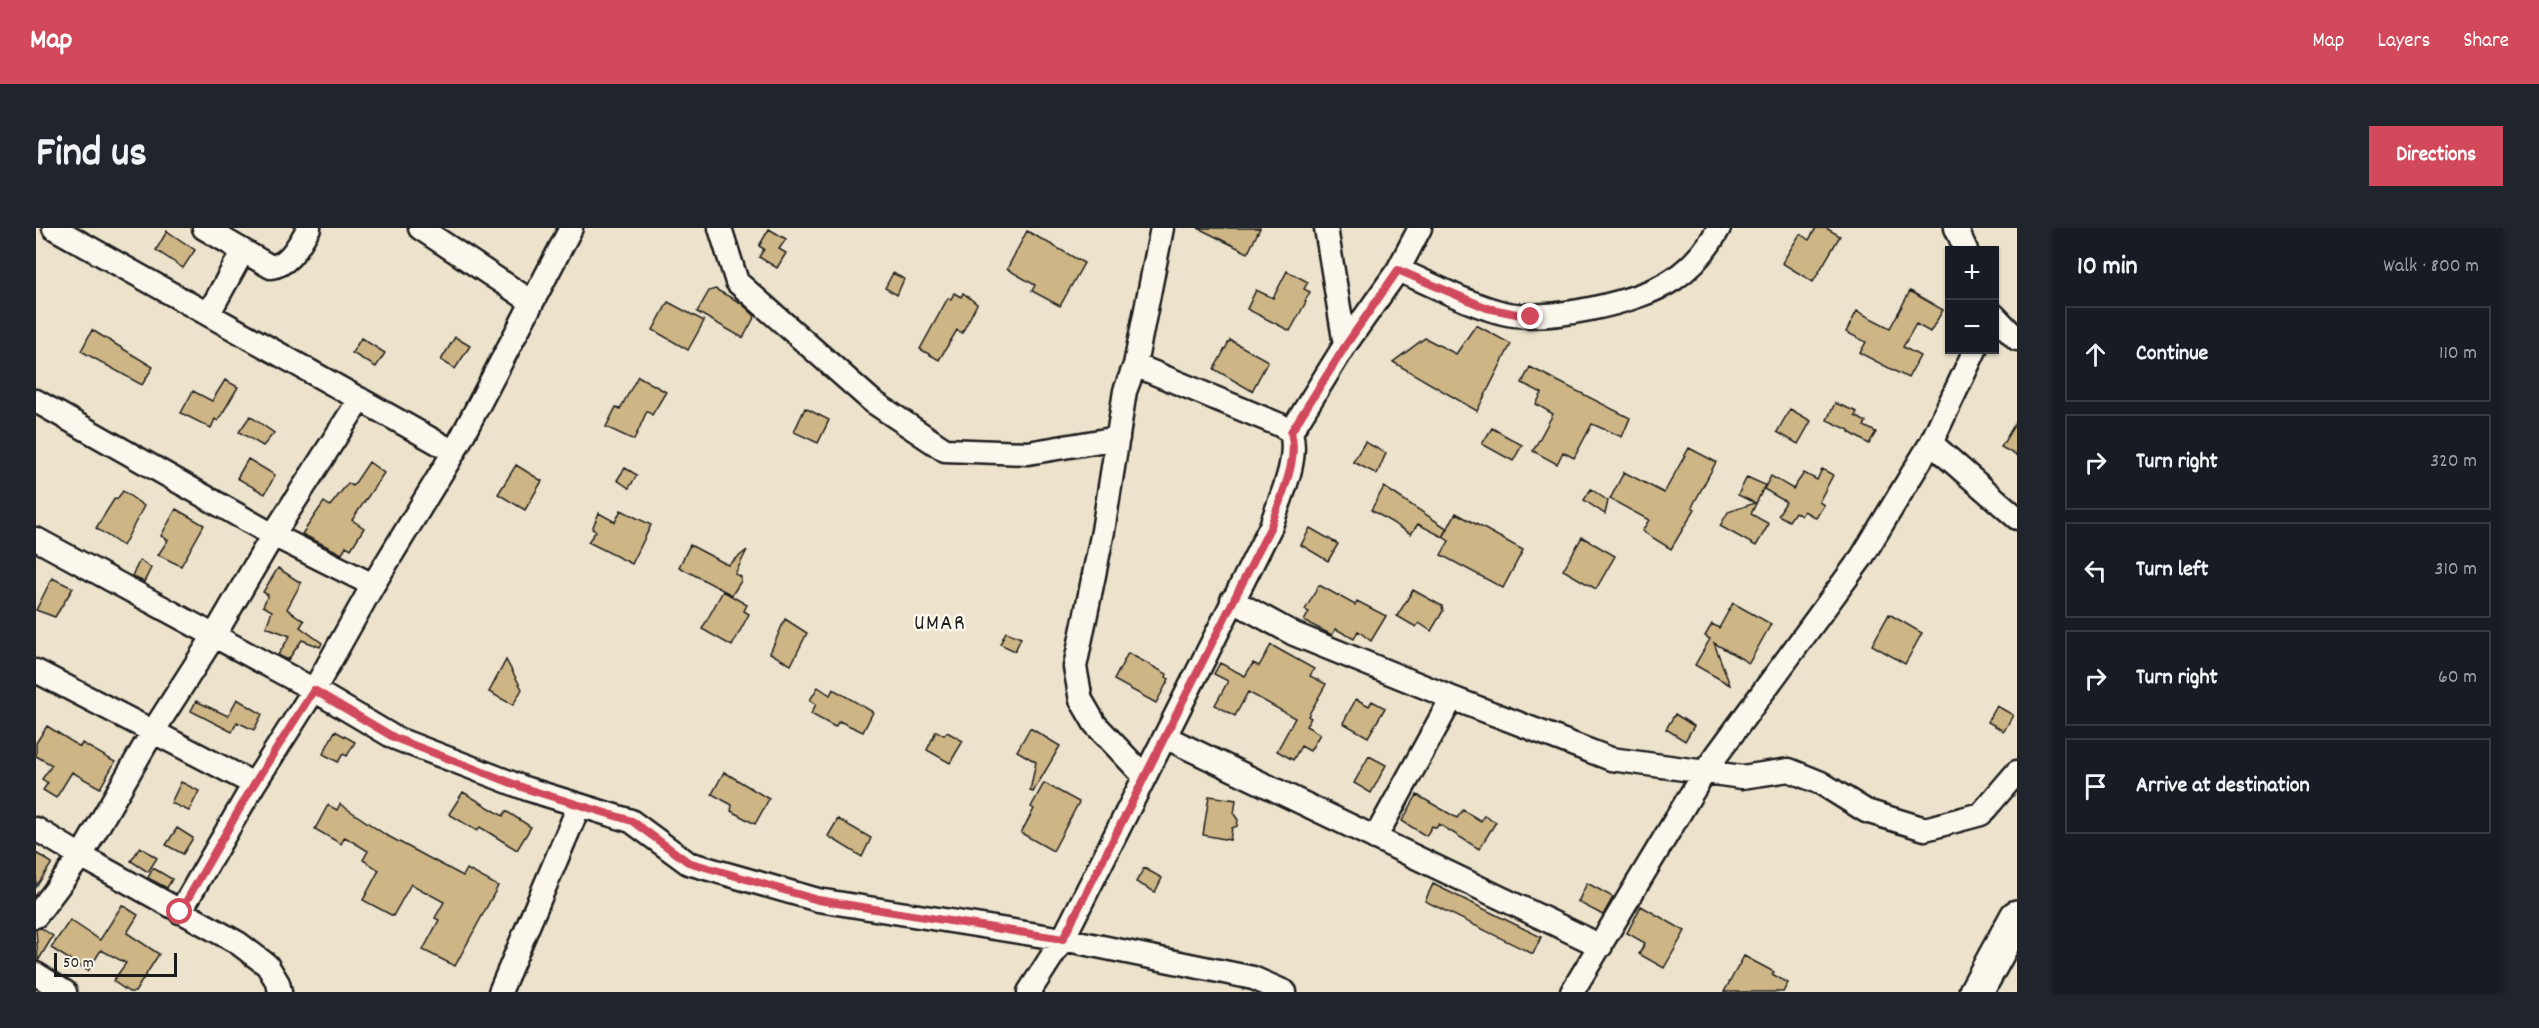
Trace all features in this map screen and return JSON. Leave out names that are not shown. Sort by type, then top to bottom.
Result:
[{"type":"highway","points":[[1976,992],[2017,917]]},
{"type":"street","points":[[54,228],[454,452]]},
{"type":"street","points":[[204,228],[271,267],[280,266],[288,260],[309,228]]},
{"type":"street","points":[[420,228],[532,302]]},
{"type":"street","points":[[180,912],[254,784],[314,690],[373,585],[454,452],[571,228]]},
{"type":"street","points":[[720,228],[737,282],[872,401],[945,450],[1028,453],[1118,438]]},
{"type":"street","points":[[1145,777],[1095,724],[1081,700],[1075,667],[1103,531],[1125,391],[1135,365],[1162,228]]},
{"type":"street","points":[[1326,228],[1346,345]]},
{"type":"street","points":[[1291,432],[1346,345],[1398,270],[1420,228]]},
{"type":"street","points":[[1398,270],[1501,312],[1546,316],[1642,295],[1659,288],[1689,268],[1719,228]]},
{"type":"street","points":[[1956,228],[1964,246]]},
{"type":"street","points":[[209,313],[243,251]]},
{"type":"street","points":[[1999,319],[2017,339]]},
{"type":"street","points":[[1572,992],[1705,771],[1862,557],[1931,443],[1973,354]]},
{"type":"street","points":[[1029,992],[1063,939],[1271,526],[1290,466],[1294,444],[1291,432],[1280,425],[1135,365]]},
{"type":"street","points":[[36,916],[81,856],[273,535],[360,399]]},
{"type":"street","points":[[36,401],[273,535],[373,585]]},
{"type":"street","points":[[1931,443],[2017,518]]},
{"type":"street","points":[[36,539],[314,690],[395,738],[527,789],[632,821],[688,862],[818,900],[1063,939],[1253,978],[1285,992]]},
{"type":"street","points":[[1232,600],[1294,634],[1611,759],[1742,777],[1789,770],[1821,783],[1866,810],[1925,829],[1981,814],[2017,772]]},
{"type":"street","points":[[36,671],[152,734],[254,784]]},
{"type":"street","points":[[1375,838],[1452,698]]},
{"type":"street","points":[[1165,737],[1601,946]]},
{"type":"street","points":[[500,992],[579,806]]},
{"type":"street","points":[[36,829],[238,943],[267,965],[278,983],[279,992]]},
{"type":"street","points":[[36,974],[65,992]]},
{"type":"building","points":[[1198,228],[1260,228],[1248,253]]},
{"type":"building","points":[[1816,228],[1826,228],[1840,236],[1813,282],[1782,263],[1800,234],[1809,240]]},
{"type":"building","points":[[769,229],[786,239],[779,249],[786,253],[777,268],[759,257],[764,249],[759,246]]},
{"type":"building","points":[[167,231],[195,250],[183,268],[156,250]]},
{"type":"building","points":[[1027,231],[1084,263],[1060,306],[1032,291],[1035,285],[1007,269]]},
{"type":"building","points":[[1287,271],[1308,282],[1304,289],[1310,292],[1290,331],[1247,309],[1256,290],[1273,298]]},
{"type":"building","points":[[893,273],[904,279],[897,295],[885,288]]},
{"type":"building","points":[[715,289],[741,303],[755,316],[743,338],[697,312],[709,291]]},
{"type":"building","points":[[1910,291],[1943,310],[1930,332],[1916,324],[1903,347],[1920,356],[1908,378],[1860,353],[1866,342],[1846,332],[1857,311],[1890,328]]},
{"type":"building","points":[[954,293],[961,297],[963,293],[977,304],[962,333],[957,330],[939,360],[920,349],[948,298],[951,299]]},
{"type":"building","points":[[668,302],[704,321],[688,350],[653,330]]},
{"type":"building","points":[[1476,325],[1511,344],[1477,411],[1393,362],[1425,338],[1456,354]]},
{"type":"building","points":[[92,330],[153,367],[142,385],[81,351]]},
{"type":"building","points":[[455,337],[470,346],[455,369],[441,360]]},
{"type":"building","points":[[361,338],[385,353],[376,367],[352,353]]},
{"type":"building","points":[[1230,340],[1268,361],[1252,391],[1214,369]]},
{"type":"building","points":[[1530,367],[1630,418],[1622,437],[1592,424],[1574,458],[1563,452],[1557,464],[1533,451],[1553,414],[1536,404],[1542,393],[1522,383]]},
{"type":"building","points":[[638,376],[666,392],[652,415],[647,411],[634,440],[606,427],[616,407],[620,409]]},
{"type":"building","points":[[225,380],[238,387],[218,421],[215,419],[211,428],[181,413],[193,391],[212,401]]},
{"type":"building","points":[[1835,403],[1857,412],[1855,416],[1866,422],[1864,426],[1876,432],[1869,444],[1849,430],[1827,420]]},
{"type":"building","points":[[805,408],[829,420],[818,443],[794,432]]},
{"type":"building","points":[[1790,409],[1811,421],[1798,444],[1777,432]]},
{"type":"building","points":[[250,416],[274,433],[263,446],[239,432]]},
{"type":"building","points":[[2017,420],[2017,456],[2001,447]]},
{"type":"building","points":[[1492,428],[1522,445],[1513,461],[1482,444]]},
{"type":"building","points":[[1365,442],[1386,453],[1377,474],[1353,462]]},
{"type":"building","points":[[1689,448],[1716,462],[1692,507],[1695,509],[1671,549],[1642,531],[1649,520],[1610,499],[1624,472],[1664,493]]},
{"type":"building","points":[[248,459],[275,475],[265,494],[237,478]]},
{"type":"building","points":[[369,462],[384,473],[352,520],[364,528],[351,549],[346,546],[342,554],[302,534],[324,502],[330,506],[348,483],[353,486]]},
{"type":"building","points":[[516,465],[542,481],[525,510],[498,494]]},
{"type":"building","points":[[625,468],[637,475],[629,488],[617,480]]},
{"type":"building","points":[[1822,469],[1833,475],[1819,502],[1824,505],[1816,518],[1804,511],[1801,516],[1795,512],[1789,521],[1778,515],[1786,502],[1764,489],[1771,476],[1793,489],[1804,473],[1817,480]]},
{"type":"building","points":[[1747,477],[1765,485],[1751,514],[1769,524],[1756,546],[1720,526],[1728,512],[1755,503],[1738,495]]},
{"type":"building","points":[[1384,487],[1448,529],[1443,537],[1418,524],[1411,534],[1371,510]]},
{"type":"building","points":[[1591,489],[1608,501],[1605,514],[1584,500]]},
{"type":"building","points":[[123,491],[144,506],[123,546],[96,528],[115,498],[117,499]]},
{"type":"building","points":[[176,509],[204,525],[181,566],[158,555],[168,540],[161,536]]},
{"type":"building","points":[[621,510],[651,525],[632,564],[588,542],[596,531],[592,529],[599,513],[615,522]]},
{"type":"building","points":[[1456,513],[1523,550],[1503,588],[1441,555],[1449,541],[1443,537]]},
{"type":"building","points":[[1310,528],[1338,544],[1328,561],[1301,545]]},
{"type":"building","points":[[1582,537],[1615,556],[1596,589],[1563,570]]},
{"type":"building","points":[[690,545],[728,565],[747,550],[735,574],[741,577],[741,581],[732,595],[679,567]]},
{"type":"building","points":[[140,560],[151,568],[144,582],[132,576]]},
{"type":"building","points":[[278,568],[301,583],[287,609],[304,621],[300,627],[322,643],[320,647],[302,640],[288,660],[278,655],[290,636],[266,627],[272,611],[263,606],[268,595],[263,592]]},
{"type":"building","points":[[52,578],[73,588],[55,617],[36,610]]},
{"type":"building","points":[[1319,585],[1355,605],[1357,601],[1386,616],[1371,641],[1358,631],[1354,639],[1336,629],[1332,635],[1304,621],[1309,612],[1305,610]]},
{"type":"building","points":[[1413,590],[1442,606],[1443,611],[1431,631],[1419,623],[1416,627],[1397,616]]},
{"type":"building","points":[[723,591],[747,605],[744,611],[749,614],[732,646],[702,629]]},
{"type":"building","points":[[1733,603],[1771,624],[1749,663],[1714,643],[1730,685],[1695,665],[1710,639],[1705,636],[1712,624],[1719,628]]},
{"type":"building","points":[[1889,614],[1922,633],[1905,664],[1872,645]]},
{"type":"building","points":[[785,619],[807,633],[791,665],[770,653]]},
{"type":"building","points":[[1006,632],[1021,638],[1015,651],[1000,644]]},
{"type":"building","points":[[1271,645],[1314,669],[1310,676],[1326,684],[1308,716],[1311,718],[1306,726],[1320,734],[1310,751],[1301,746],[1293,760],[1277,751],[1295,718],[1248,692],[1235,716],[1215,705],[1228,681],[1214,674],[1220,663],[1245,676],[1253,663],[1259,666]]},
{"type":"building","points":[[1128,653],[1167,674],[1166,677],[1169,679],[1156,703],[1114,680]]},
{"type":"building","points":[[506,660],[522,689],[513,705],[489,692]]},
{"type":"building","points":[[818,687],[830,695],[833,689],[873,712],[863,732],[839,721],[835,727],[811,714],[816,704],[810,700]]},
{"type":"building","points":[[237,699],[262,714],[254,730],[237,722],[232,732],[191,711],[196,701],[228,716]]},
{"type":"building","points":[[1356,699],[1369,706],[1372,701],[1385,708],[1368,737],[1343,723]]},
{"type":"building","points":[[1997,706],[2013,715],[2004,731],[1988,722]]},
{"type":"building","points":[[1675,714],[1694,726],[1685,741],[1666,729]]},
{"type":"building","points":[[47,726],[80,747],[82,743],[115,762],[100,788],[72,772],[56,798],[43,790],[48,783],[42,779],[52,765],[36,756],[36,743]]},
{"type":"building","points":[[1030,728],[1060,746],[1033,792],[1030,791],[1036,762],[1017,751]]},
{"type":"building","points":[[335,731],[355,742],[347,756],[343,754],[338,762],[323,754]]},
{"type":"building","points":[[936,731],[944,735],[947,732],[963,741],[950,763],[927,750]]},
{"type":"building","points":[[1369,756],[1386,765],[1371,793],[1354,783]]},
{"type":"building","points":[[724,772],[769,799],[755,824],[731,811],[732,805],[712,794]]},
{"type":"building","points":[[181,782],[199,791],[189,811],[171,803]]},
{"type":"building","points":[[1044,783],[1079,802],[1053,851],[1021,833]]},
{"type":"building","points":[[463,792],[503,816],[506,811],[531,827],[517,850],[480,827],[477,831],[449,814]]},
{"type":"building","points":[[1417,795],[1457,818],[1463,810],[1481,821],[1484,815],[1496,822],[1479,849],[1439,824],[1436,828],[1432,826],[1426,836],[1402,821]]},
{"type":"building","points":[[1209,796],[1236,800],[1234,814],[1238,820],[1237,826],[1232,828],[1230,840],[1203,835]]},
{"type":"building","points":[[340,804],[386,835],[463,876],[467,869],[498,886],[455,966],[423,950],[439,920],[435,918],[444,902],[411,884],[393,916],[363,900],[379,870],[363,860],[368,851],[345,837],[341,844],[315,829],[328,805],[337,810]]},
{"type":"building","points":[[838,819],[871,838],[862,857],[828,836]]},
{"type":"building","points":[[177,828],[193,838],[183,854],[166,845]]},
{"type":"building","points":[[140,847],[157,858],[148,872],[131,861]]},
{"type":"building","points":[[36,853],[52,863],[36,887]]},
{"type":"building","points":[[153,868],[172,879],[167,888],[148,878]]},
{"type":"building","points":[[1144,868],[1162,878],[1155,892],[1136,882]]},
{"type":"building","points":[[1587,883],[1613,897],[1603,915],[1578,902]]},
{"type":"building","points":[[1433,884],[1541,937],[1533,954],[1425,901]]},
{"type":"building","points":[[122,905],[138,915],[127,933],[159,954],[135,992],[129,992],[113,981],[126,963],[101,950],[88,971],[51,948],[70,920],[100,940]]},
{"type":"building","points":[[1641,906],[1685,931],[1664,968],[1639,954],[1645,943],[1627,933]]},
{"type":"building","points":[[41,928],[53,936],[38,961],[36,929]]},
{"type":"building","points":[[1744,956],[1774,972],[1772,974],[1788,983],[1783,992],[1724,992]]},
{"type":"district","name":"UMAR","points":[[940,621]]},
{"type":"route","points":[[180,912],[254,784],[314,690],[395,738],[527,789],[632,821],[688,862],[818,900],[1063,939],[1271,526],[1290,466],[1294,444],[1291,432],[1346,345],[1398,270],[1487,308],[1531,317]]}]
